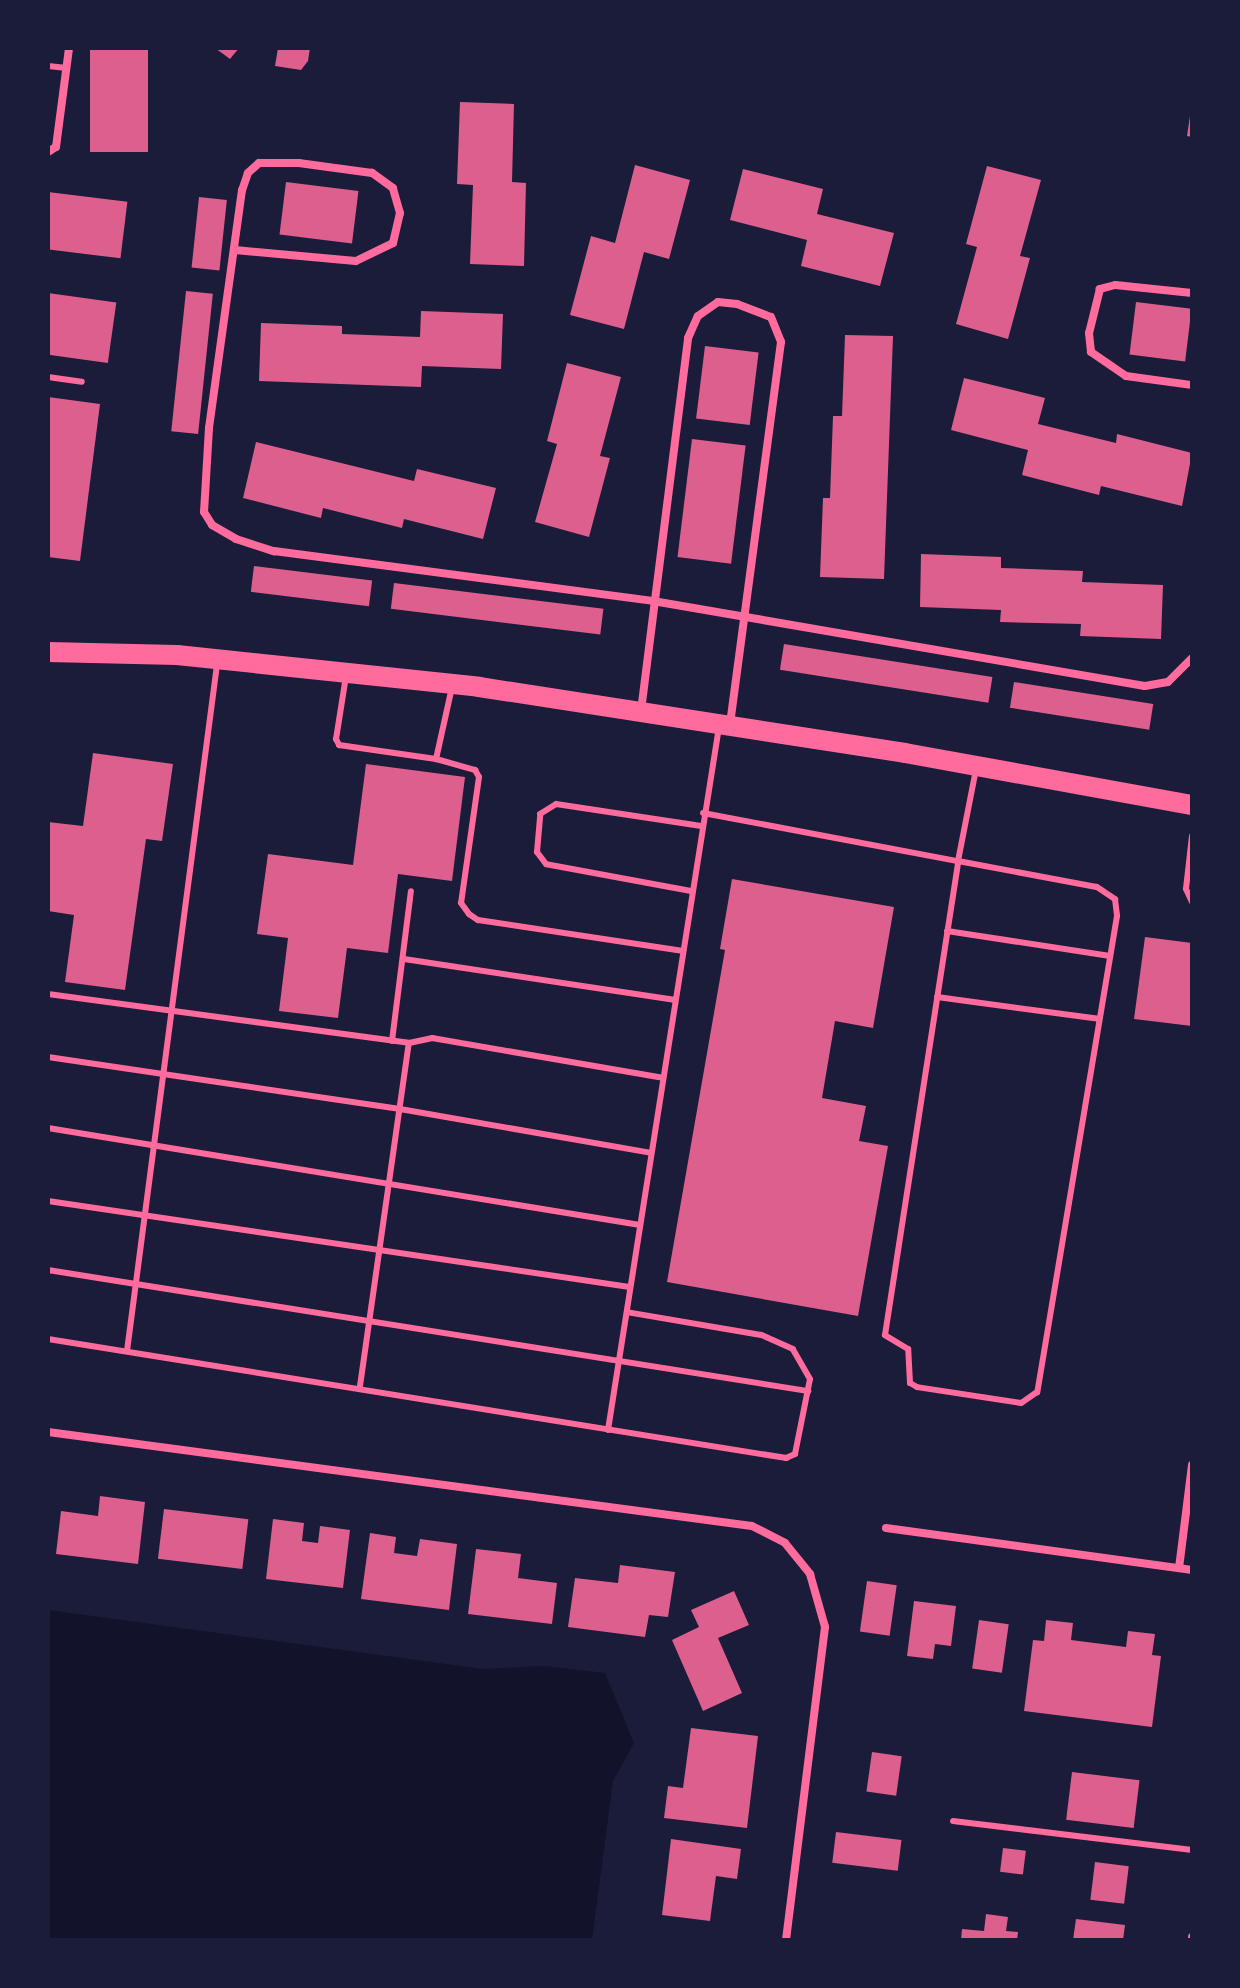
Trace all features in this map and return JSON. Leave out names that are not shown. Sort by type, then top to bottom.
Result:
[{"type":"main road","points":[[48,652],[218,659],[453,684],[725,724],[1192,805]]},
{"type":"street","points":[[48,152],[56,147],[69,48]]},
{"type":"street","points":[[235,250],[356,261],[393,243],[400,213],[393,188],[372,173],[259,163],[242,190],[209,428],[204,512],[212,525],[274,551],[653,601],[1145,686],[1168,682],[1192,658]]},
{"type":"street","points":[[1192,293],[1115,285],[1100,289],[1089,333],[1091,352],[1126,376],[1192,385]]},
{"type":"street","points":[[641,711],[688,338],[698,316],[718,302],[737,304],[771,317],[781,342],[746,619],[725,724]]},
{"type":"street","points":[[48,1432],[752,1526],[785,1543],[810,1574],[825,1627],[786,1940]]},
{"type":"street","points":[[1179,1568],[1192,1465]]},
{"type":"street","points":[[886,1528],[1192,1570]]},
{"type":"lane","points":[[48,66],[67,68]]},
{"type":"lane","points":[[48,377],[82,382]]},
{"type":"lane","points":[[127,1351],[218,659]]},
{"type":"lane","points":[[346,673],[336,739],[339,745],[436,759],[475,770],[479,777],[461,903],[478,920],[682,951]]},
{"type":"lane","points":[[436,759],[453,684]]},
{"type":"lane","points":[[608,1430],[703,813],[725,724]]},
{"type":"lane","points":[[703,813],[958,861],[1110,893],[1117,916],[1037,1392],[1032,1400],[1004,1403],[910,1383],[908,1349],[885,1335],[958,861],[976,766]]},
{"type":"lane","points":[[691,891],[546,864],[537,852],[540,814],[556,804],[701,826]]},
{"type":"lane","points":[[1192,836],[1186,889],[1192,902]]},
{"type":"lane","points":[[392,1041],[411,891]]},
{"type":"lane","points":[[947,931],[1110,956]]},
{"type":"lane","points":[[404,959],[674,1000]]},
{"type":"lane","points":[[48,994],[409,1043],[432,1038],[663,1078]]},
{"type":"lane","points":[[937,997],[1099,1019]]},
{"type":"lane","points":[[360,1386],[409,1043]]},
{"type":"lane","points":[[48,1057],[400,1109],[651,1153]]},
{"type":"lane","points":[[48,1128],[640,1225]]},
{"type":"lane","points":[[48,1201],[630,1287]]},
{"type":"lane","points":[[48,1270],[808,1391]]},
{"type":"lane","points":[[48,1339],[360,1386],[786,1458],[799,1446],[808,1391],[808,1370],[779,1341],[627,1312]]},
{"type":"lane","points":[[953,1821],[1192,1850]]},
{"type":"shaded area","points":[[48,1610],[483,1669],[543,1666],[605,1673],[634,1743],[613,1781],[592,1940],[48,1940]]},
{"type":"building","points":[[90,48],[148,48],[148,152],[90,152]]},
{"type":"building","points":[[215,48],[239,48],[230,59]]},
{"type":"building","points":[[278,48],[310,48],[308,61],[301,70],[275,66]]},
{"type":"building","points":[[460,102],[514,104],[512,182],[526,183],[524,266],[470,264],[473,185],[457,184]]},
{"type":"building","points":[[1192,116],[1192,137],[1187,136]]},
{"type":"building","points":[[635,165],[690,180],[669,259],[644,252],[624,329],[570,315],[591,236],[615,243]]},
{"type":"building","points":[[987,166],[1041,180],[1020,256],[1030,258],[1008,339],[956,324],[977,247],[966,244]]},
{"type":"building","points":[[743,169],[823,189],[817,214],[894,233],[880,286],[801,266],[807,240],[730,220]]},
{"type":"building","points":[[286,182],[358,191],[352,244],[280,235]]},
{"type":"building","points":[[48,192],[127,202],[120,258],[48,249]]},
{"type":"building","points":[[199,197],[227,200],[219,271],[192,268]]},
{"type":"building","points":[[186,291],[213,294],[198,434],[171,431]]},
{"type":"building","points":[[48,293],[116,303],[108,363],[48,355]]},
{"type":"building","points":[[1136,302],[1192,309],[1185,361],[1130,355]]},
{"type":"building","points":[[421,311],[503,314],[501,369],[422,366],[421,387],[259,381],[261,323],[342,326],[342,334],[420,337]]},
{"type":"building","points":[[845,335],[893,336],[884,579],[820,577],[823,498],[830,498],[833,416],[842,416]]},
{"type":"building","points":[[705,346],[759,353],[750,425],[696,418]]},
{"type":"building","points":[[567,363],[621,377],[600,456],[610,458],[589,537],[535,522],[557,444],[547,441]]},
{"type":"building","points":[[964,378],[1045,398],[1038,424],[1116,443],[1117,434],[1192,453],[1182,506],[1101,486],[1099,495],[1022,475],[1028,450],[951,430]]},
{"type":"building","points":[[48,397],[100,404],[80,561],[48,557]]},
{"type":"building","points":[[692,439],[746,446],[731,564],[677,557]]},
{"type":"building","points":[[256,442],[414,481],[417,469],[496,488],[483,539],[404,519],[402,528],[323,508],[321,518],[243,498]]},
{"type":"building","points":[[921,554],[1001,557],[1001,568],[1083,571],[1082,582],[1163,585],[1161,639],[1080,636],[1081,624],[1000,622],[1001,610],[920,607]]},
{"type":"building","points":[[254,566],[372,581],[369,606],[251,592]]},
{"type":"building","points":[[394,583],[603,609],[600,635],[391,609]]},
{"type":"building","points":[[784,644],[992,677],[988,703],[780,670]]},
{"type":"building","points":[[1014,682],[1153,704],[1149,730],[1010,708]]},
{"type":"building","points":[[93,753],[173,764],[162,841],[146,839],[125,990],[65,982],[74,915],[48,911],[48,822],[83,826]]},
{"type":"building","points":[[366,764],[465,777],[452,881],[398,874],[388,953],[347,948],[338,1018],[279,1011],[288,938],[257,934],[268,854],[353,865]]},
{"type":"building","points":[[732,879],[894,907],[873,1028],[835,1021],[822,1098],[866,1106],[859,1141],[888,1146],[858,1316],[667,1282],[725,950],[720,949]]},
{"type":"building","points":[[1145,937],[1192,943],[1192,1026],[1134,1019]]},
{"type":"building","points":[[100,1496],[145,1502],[138,1564],[56,1554],[61,1511],[98,1516]]},
{"type":"building","points":[[164,1509],[248,1519],[242,1569],[158,1559]]},
{"type":"building","points":[[273,1519],[304,1523],[302,1541],[318,1543],[320,1526],[350,1530],[343,1588],[266,1579]]},
{"type":"building","points":[[370,1533],[396,1537],[394,1553],[417,1556],[420,1539],[457,1544],[449,1610],[361,1599]]},
{"type":"building","points":[[476,1549],[521,1554],[518,1578],[557,1583],[552,1624],[468,1614]]},
{"type":"building","points":[[620,1565],[675,1572],[668,1617],[649,1615],[645,1637],[568,1627],[575,1578],[618,1583]]},
{"type":"building","points":[[867,1581],[897,1585],[890,1636],[860,1632]]},
{"type":"building","points":[[734,1591],[749,1625],[718,1638],[742,1693],[703,1711],[672,1640],[699,1627],[691,1610]]},
{"type":"building","points":[[914,1601],[956,1606],[951,1646],[935,1644],[933,1659],[907,1656]]},
{"type":"building","points":[[979,1620],[1009,1624],[1002,1673],[972,1669]]},
{"type":"building","points":[[1046,1620],[1073,1623],[1071,1640],[1126,1647],[1128,1631],[1155,1634],[1152,1655],[1161,1656],[1152,1727],[1024,1711],[1033,1640],[1044,1641]]},
{"type":"building","points":[[691,1728],[758,1736],[747,1828],[664,1818],[668,1786],[683,1788]]},
{"type":"building","points":[[872,1752],[902,1756],[896,1796],[866,1792]]},
{"type":"building","points":[[1072,1772],[1139,1780],[1134,1828],[1066,1820]]},
{"type":"building","points":[[836,1832],[902,1840],[898,1871],[832,1863]]},
{"type":"building","points":[[671,1839],[741,1849],[737,1879],[716,1876],[710,1921],[662,1915]]},
{"type":"building","points":[[1003,1848],[1026,1851],[1023,1875],[1000,1872]]},
{"type":"building","points":[[1095,1862],[1129,1866],[1124,1904],[1090,1900]]},
{"type":"building","points":[[986,1914],[1008,1917],[1006,1931],[1018,1932],[1017,1940],[961,1940],[962,1929],[984,1931]]},
{"type":"building","points":[[1076,1919],[1125,1925],[1123,1940],[1073,1940]]}]
